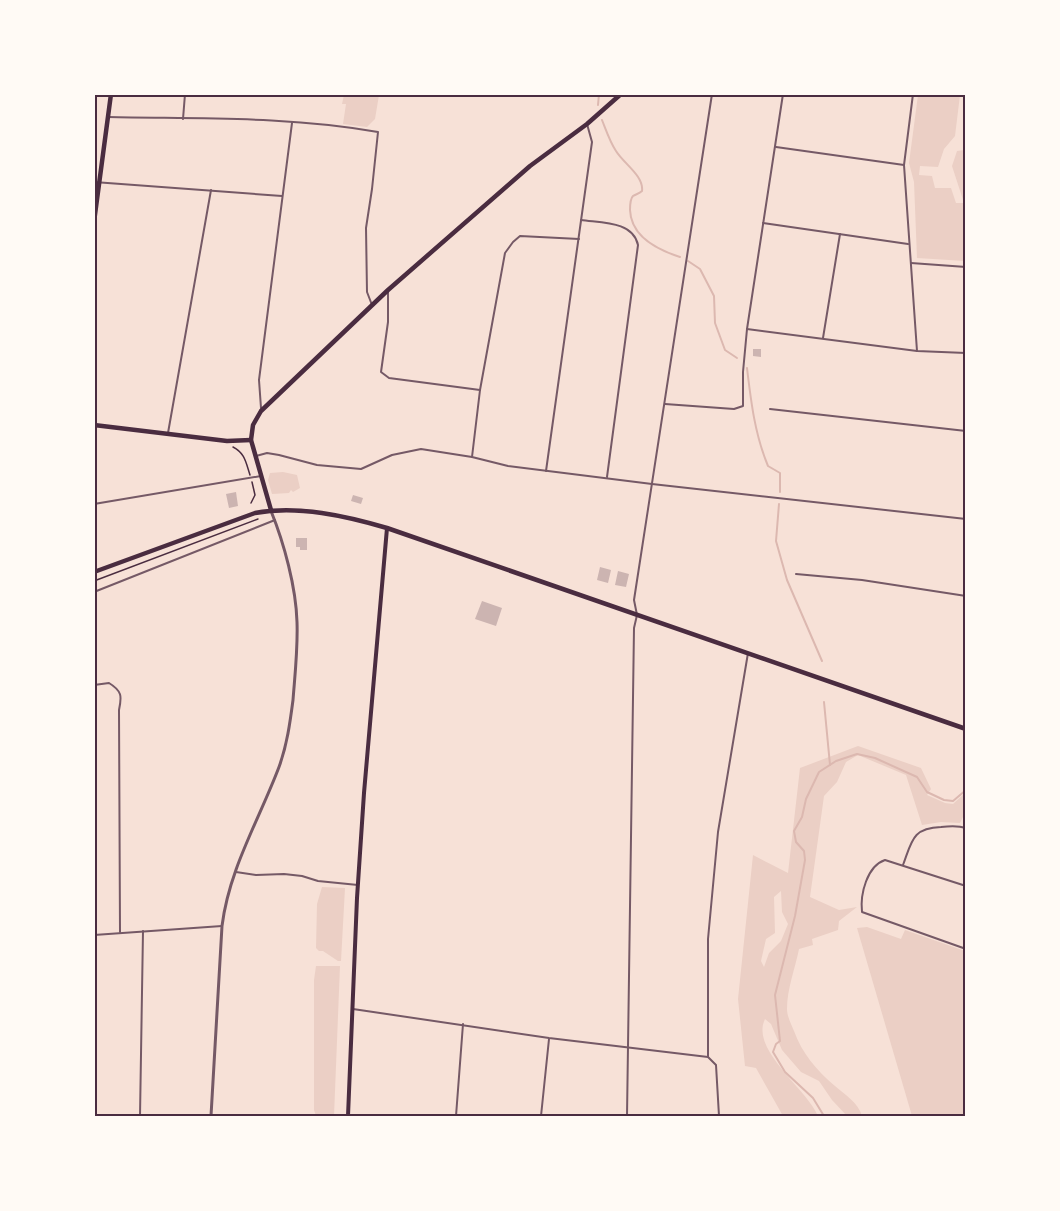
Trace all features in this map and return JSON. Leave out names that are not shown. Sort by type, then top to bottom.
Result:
[{"type":"main road","points":[[94,222],[97,182],[111,94]]},
{"type":"main road","points":[[271,510],[251,440],[253,425],[261,411],[388,290],[530,166],[588,124],[621,94]]},
{"type":"main road","points":[[94,425],[227,441],[251,440]]},
{"type":"main road","points":[[94,572],[239,518],[271,510],[323,514],[364,521],[966,729]]},
{"type":"main road","points":[[348,1116],[358,885],[387,528]]},
{"type":"street","points":[[183,119],[185,94]]},
{"type":"street","points":[[627,1116],[634,627],[637,615],[634,600],[712,94]]},
{"type":"street","points":[[665,404],[734,409],[743,406],[747,329],[783,94]]},
{"type":"street","points":[[913,94],[904,165],[917,351]]},
{"type":"street","points":[[108,117],[227,118],[348,127],[378,132],[366,228],[367,292],[372,306]]},
{"type":"street","points":[[261,411],[260,380],[292,123]]},
{"type":"street","points":[[546,471],[592,142],[588,124]]},
{"type":"street","points":[[776,147],[904,165]]},
{"type":"street","points":[[97,182],[282,196]]},
{"type":"street","points":[[168,434],[211,190]]},
{"type":"street","points":[[582,220],[624,228],[636,237],[638,245],[607,477]]},
{"type":"street","points":[[764,223],[908,244]]},
{"type":"street","points":[[823,338],[840,234]]},
{"type":"street","points":[[472,457],[480,390],[505,253],[520,236],[579,239]]},
{"type":"street","points":[[911,263],[966,267]]},
{"type":"street","points":[[388,290],[388,322],[382,375],[389,378],[480,390]]},
{"type":"street","points":[[747,329],[917,351],[966,353]]},
{"type":"street","points":[[770,409],[966,431]]},
{"type":"street","points":[[255,456],[267,453],[317,465],[361,469],[392,455],[421,449],[546,471],[966,519]]},
{"type":"street","points":[[94,504],[261,476]]},
{"type":"street","points":[[211,1116],[222,926],[226,900],[289,736],[295,678],[297,620],[291,581],[271,510]]},
{"type":"street","points":[[94,592],[275,520]]},
{"type":"street","points":[[796,574],[862,580],[966,596]]},
{"type":"street","points":[[708,1057],[708,939],[718,832],[748,653]]},
{"type":"street","points":[[94,685],[109,683],[118,688],[122,697],[119,721],[120,932]]},
{"type":"street","points":[[903,865],[913,839],[924,828],[959,826],[966,828]]},
{"type":"street","points":[[966,886],[885,860],[878,862],[869,873],[861,906],[862,912],[966,949]]},
{"type":"street","points":[[235,872],[284,874],[318,881],[358,885]]},
{"type":"street","points":[[94,934],[222,926]]},
{"type":"street","points":[[140,1116],[142,931]]},
{"type":"street","points":[[353,1009],[549,1038],[708,1057],[716,1065],[719,1116]]},
{"type":"street","points":[[456,1116],[463,1024]]},
{"type":"street","points":[[541,1116],[549,1038]]},
{"type":"path","points":[[227,446],[240,450],[245,457],[255,495],[251,503]]},
{"type":"path","points":[[94,580],[258,519]]},
{"type":"shaded area","points":[[344,95],[379,95],[375,119],[367,127],[343,124],[346,104],[342,104]]},
{"type":"shaded area","points":[[918,95],[960,95],[955,136],[944,149],[938,167],[920,166],[919,175],[932,176],[935,188],[951,188],[956,203],[964,203],[952,166],[957,151],[964,150],[965,138],[965,261],[917,258],[914,182],[909,163]]},
{"type":"shaded area","points":[[283,472],[297,475],[300,488],[293,492],[291,490],[289,493],[272,494],[268,480],[270,473]]},
{"type":"shaded area","points":[[858,746],[921,768],[931,789],[927,795],[945,803],[953,804],[965,793],[965,813],[960,823],[941,822],[922,825],[906,775],[858,755],[846,762],[837,782],[824,796],[810,897],[839,910],[857,907],[839,921],[838,930],[812,939],[813,945],[799,949],[788,994],[787,1012],[797,1039],[810,1061],[854,1103],[862,1116],[847,1116],[819,1081],[801,1072],[782,1050],[771,1024],[765,1019],[762,1031],[772,1056],[803,1093],[818,1116],[783,1116],[756,1068],[745,1066],[738,999],[753,855],[788,873],[800,768]],"holes":[[[781,891],[782,912],[788,924],[781,941],[769,953],[764,967],[761,961],[766,939],[775,933],[774,897]]]},
{"type":"shaded area","points":[[322,887],[345,888],[341,961],[316,948],[317,904]]},
{"type":"shaded area","points":[[867,927],[901,939],[905,930],[965,951],[965,1116],[912,1116],[857,928]]},
{"type":"shaded area","points":[[316,966],[340,966],[334,1116],[316,1116],[314,1110],[314,980]]},
{"type":"building","points":[[753,349],[761,349],[761,357],[753,356]]},
{"type":"building","points":[[236,492],[238,506],[229,508],[226,494]]},
{"type":"building","points":[[353,495],[363,498],[361,504],[351,501]]},
{"type":"building","points":[[296,538],[307,538],[307,550],[300,550],[300,547],[296,547]]},
{"type":"building","points":[[600,567],[611,570],[608,583],[597,580]]},
{"type":"building","points":[[618,571],[629,574],[626,587],[615,585]]},
{"type":"building","points":[[482,601],[502,608],[496,626],[475,619]]},
{"type":"waterway","points":[[598,105],[599,94]]},
{"type":"waterway","points":[[602,120],[619,156],[637,175],[642,186],[642,191],[633,196],[630,203],[635,228],[647,241],[680,257]]},
{"type":"waterway","points":[[688,261],[700,269],[714,296],[715,323],[725,350],[737,358]]},
{"type":"waterway","points":[[747,368],[760,442],[768,466],[780,473],[780,492]]},
{"type":"waterway","points":[[779,504],[776,541],[787,580],[822,661]]},
{"type":"waterway","points":[[824,702],[830,765]]},
{"type":"waterway","points":[[824,1116],[813,1098],[785,1072],[773,1052],[780,1041],[775,995],[795,916],[805,860],[804,851],[796,842],[794,831],[802,817],[806,799],[819,772],[836,761],[857,754],[875,758],[917,777],[927,792],[944,800],[953,801],[966,790]]}]
